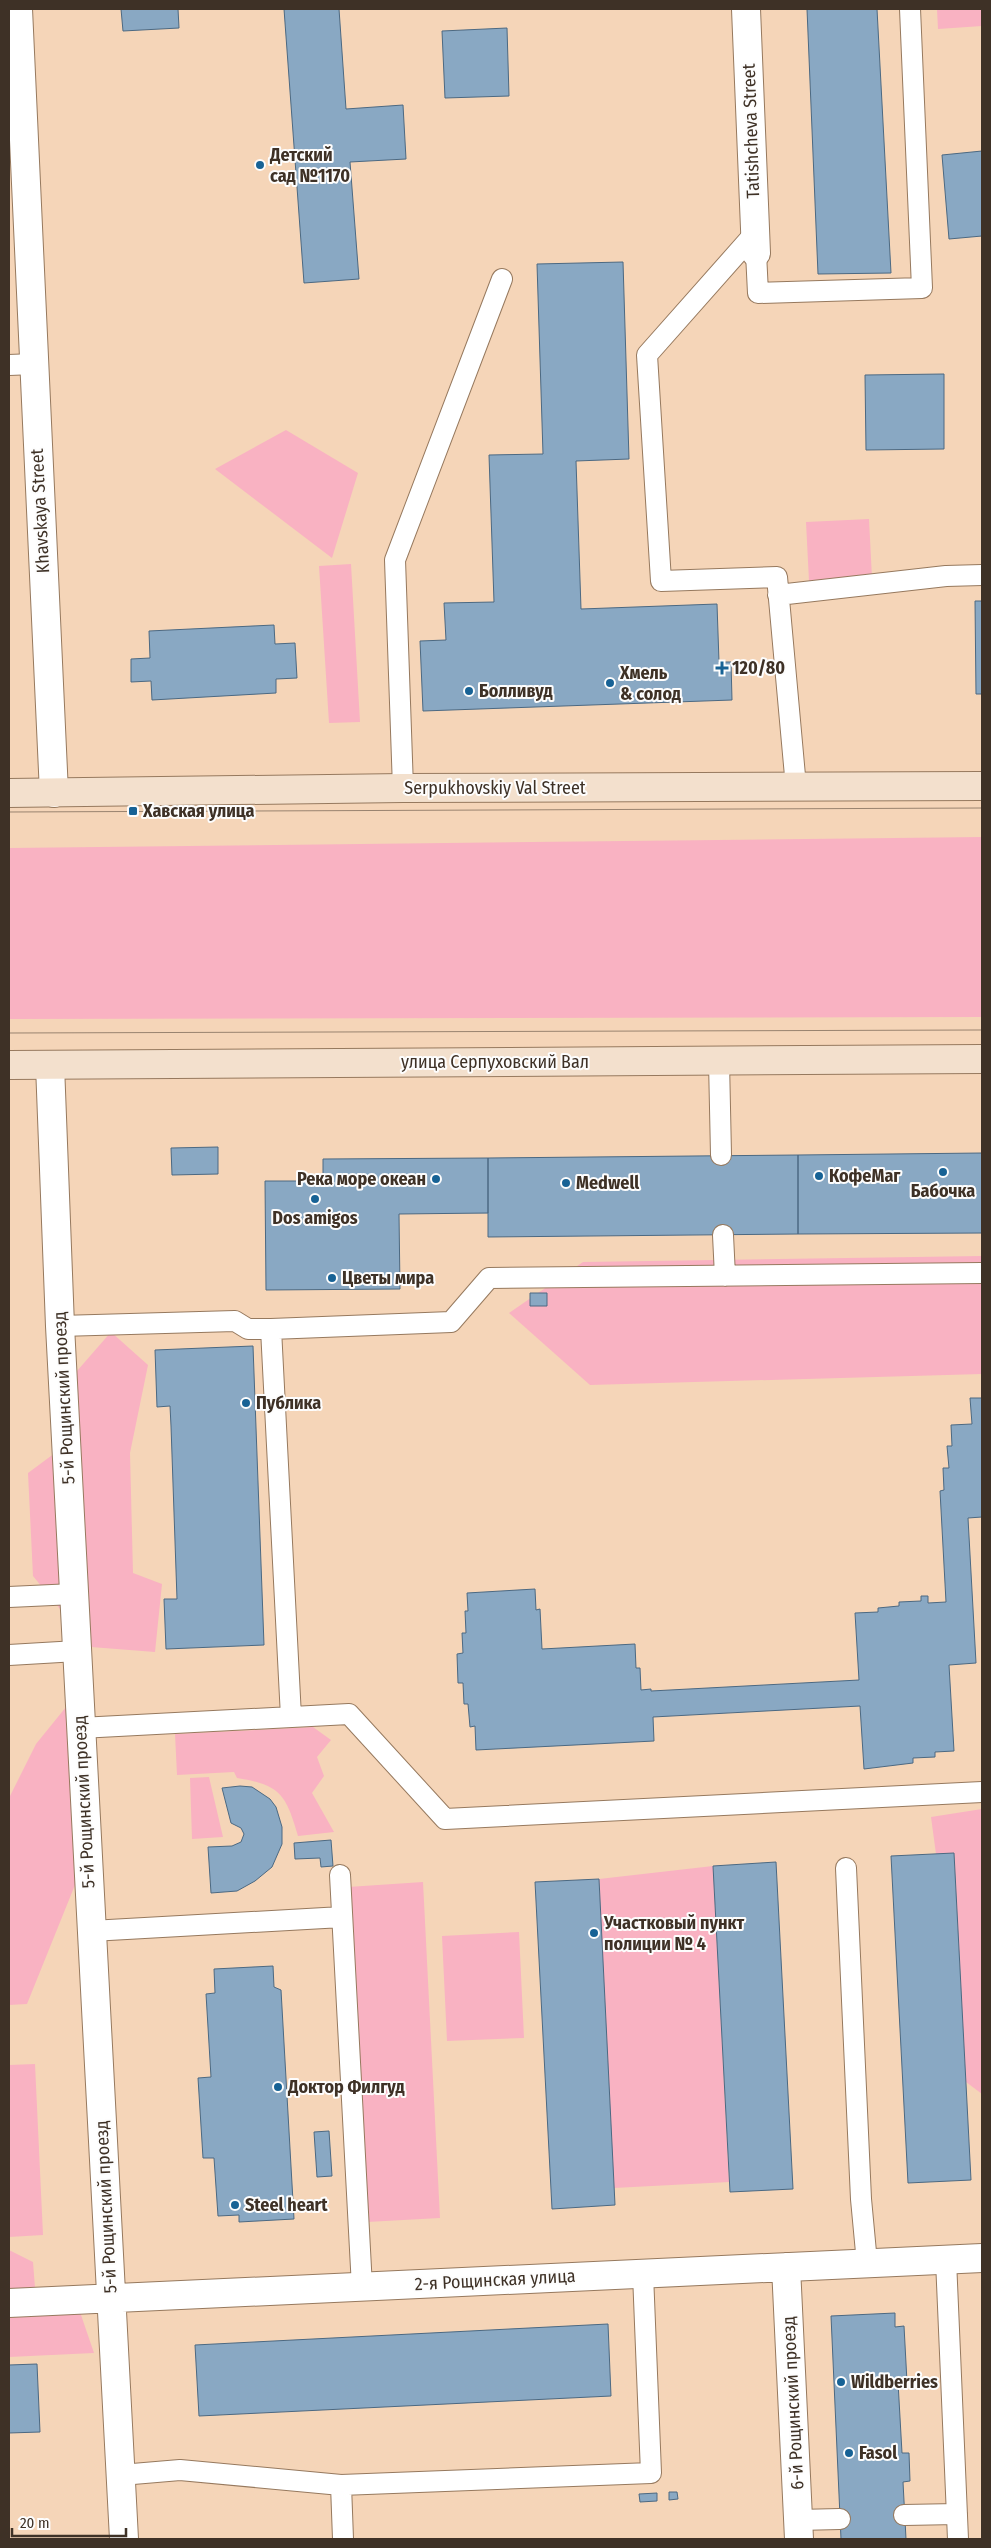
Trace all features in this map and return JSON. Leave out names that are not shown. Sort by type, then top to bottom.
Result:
[{"type":"main road","name":"Serpukhovskiy Val Street","points":[[9,793],[403,788],[982,786]]},
{"type":"main road","name":"улица Серпуховский Вал","points":[[9,1065],[982,1059]]},
{"type":"street","points":[[14,45],[18,9]]},
{"type":"street","name":"Tatishcheva Street","points":[[746,9],[756,243]]},
{"type":"street","name":"Khavskaya Street","points":[[14,45],[21,365],[54,793]]},
{"type":"street","name":"5-й Рощинский проезд","points":[[50,1065],[60,1326],[80,1728],[124,2539]]},
{"type":"street","name":"2-я Рощинская улица","points":[[9,2303],[982,2258]]},
{"type":"street","name":"6-й Рощинский проезд","points":[[786,2267],[798,2529]]},
{"type":"lane","points":[[756,243],[758,293],[922,288],[910,9]]},
{"type":"lane","points":[[756,243],[646,355],[661,581],[777,577],[796,787]]},
{"type":"lane","points":[[403,788],[395,560],[502,279]]},
{"type":"lane","points":[[778,595],[946,576],[982,576]]},
{"type":"lane","points":[[719,1061],[721,1156]]},
{"type":"lane","points":[[723,1235],[725,1276]]},
{"type":"lane","points":[[60,1326],[235,1321],[248,1329],[271,1330],[451,1322],[489,1278],[982,1273]]},
{"type":"lane","points":[[271,1330],[291,1717]]},
{"type":"lane","points":[[9,1597],[74,1594]]},
{"type":"lane","points":[[9,1655],[77,1651]]},
{"type":"lane","points":[[80,1728],[349,1714],[445,1819],[982,1792]]},
{"type":"lane","points":[[846,1868],[861,2190],[867,2263]]},
{"type":"lane","points":[[340,1875],[362,2286]]},
{"type":"lane","points":[[91,1931],[342,1918]]},
{"type":"lane","points":[[946,2260],[958,2539]]},
{"type":"lane","points":[[121,2475],[180,2470],[341,2485],[651,2473],[643,2274]]},
{"type":"lane","points":[[341,2485],[343,2539]]},
{"type":"lane","points":[[904,2515],[957,2514]]},
{"type":"lane","points":[[798,2529],[840,2519]]},
{"type":"shaded area","points":[[937,9],[982,9],[982,26],[938,29]]},
{"type":"shaded area","points":[[286,430],[358,473],[332,558],[215,469]]},
{"type":"shaded area","points":[[869,519],[872,578],[809,581],[806,522]]},
{"type":"shaded area","points":[[351,564],[360,722],[329,723],[319,566]]},
{"type":"shaded area","points":[[982,837],[982,1017],[9,1019],[9,848]]},
{"type":"shaded area","points":[[982,1256],[982,1374],[590,1385],[509,1313],[583,1262]]},
{"type":"shaded area","points":[[111,1332],[148,1365],[130,1453],[133,1573],[162,1584],[155,1652],[91,1647],[33,1576],[28,1473],[55,1453],[77,1371]]},
{"type":"shaded area","points":[[66,1707],[79,1875],[27,2004],[9,2005],[9,1798],[36,1744]]},
{"type":"shaded area","points":[[313,1727],[331,1740],[317,1757],[324,1776],[312,1793],[334,1832],[298,1836],[290,1811],[280,1794],[263,1784],[237,1778],[234,1772],[177,1775],[175,1734]]},
{"type":"shaded area","points":[[209,1777],[223,1837],[192,1839],[190,1778]]},
{"type":"shaded area","points":[[982,1809],[982,2094],[966,2082],[954,1853],[936,1854],[931,1817]]},
{"type":"shaded area","points":[[713,1866],[729,2182],[614,2188],[599,1879]]},
{"type":"shaded area","points":[[423,1882],[440,2218],[367,2222],[348,1887]]},
{"type":"shaded area","points":[[519,1932],[524,2038],[447,2041],[442,1936]]},
{"type":"shaded area","points":[[35,2064],[43,2235],[9,2237],[9,2065]]},
{"type":"shaded area","points":[[9,2250],[33,2262],[35,2288],[9,2289]]},
{"type":"shaded area","points":[[80,2312],[94,2353],[9,2357],[9,2316]]},
{"type":"building","points":[[121,9],[178,9],[179,28],[123,31]]},
{"type":"building","points":[[284,9],[339,9],[346,109],[403,105],[406,159],[350,162],[359,279],[304,283]]},
{"type":"building","points":[[807,9],[877,9],[891,273],[818,274]]},
{"type":"building","points":[[507,28],[509,96],[445,98],[442,31]]},
{"type":"building","points":[[982,151],[982,236],[949,239],[942,155]]},
{"type":"building","points":[[623,262],[629,459],[576,461],[581,609],[717,604],[719,662],[731,662],[732,700],[423,711],[420,641],[446,640],[444,603],[494,602],[489,455],[543,454],[537,264]]},
{"type":"building","points":[[944,374],[944,449],[866,450],[865,375]]},
{"type":"building","points":[[975,601],[982,601],[982,694],[976,694]]},
{"type":"building","points":[[274,625],[275,644],[295,643],[297,678],[276,679],[276,693],[152,700],[151,681],[131,682],[131,659],[150,658],[149,631]]},
{"type":"building","points":[[218,1147],[218,1174],[172,1175],[171,1148]]},
{"type":"building","points":[[982,1153],[982,1233],[798,1234],[798,1155]]},
{"type":"building","points":[[798,1155],[798,1234],[488,1237],[488,1158]]},
{"type":"building","points":[[488,1158],[488,1213],[399,1214],[400,1289],[266,1290],[265,1181],[323,1181],[323,1159]]},
{"type":"building","points":[[530,1293],[547,1293],[547,1306],[530,1306]]},
{"type":"building","points":[[253,1346],[264,1645],[166,1649],[164,1599],[177,1599],[171,1426],[170,1406],[157,1407],[155,1350]]},
{"type":"building","points":[[970,1398],[982,1398],[982,1517],[968,1518],[976,1663],[949,1665],[954,1751],[935,1752],[935,1757],[913,1758],[913,1763],[864,1769],[860,1706],[653,1717],[654,1741],[476,1750],[475,1726],[470,1727],[468,1704],[464,1704],[463,1683],[458,1683],[457,1654],[463,1653],[462,1633],[466,1633],[465,1611],[468,1611],[467,1593],[535,1589],[536,1610],[540,1609],[542,1649],[635,1644],[636,1668],[640,1668],[641,1690],[859,1680],[855,1613],[878,1612],[878,1608],[899,1606],[899,1602],[921,1601],[921,1596],[928,1596],[928,1603],[946,1602],[940,1491],[944,1490],[943,1468],[949,1468],[947,1446],[952,1446],[951,1425],[972,1424]]},
{"type":"building","points":[[252,1787],[270,1799],[276,1807],[282,1827],[282,1844],[272,1867],[255,1881],[237,1891],[211,1893],[208,1847],[232,1846],[241,1842],[244,1834],[241,1828],[231,1823],[222,1788]]},
{"type":"building","points":[[331,1840],[333,1866],[321,1867],[320,1858],[295,1859],[294,1843]]},
{"type":"building","points":[[954,1853],[971,2180],[908,2183],[891,1856]]},
{"type":"building","points":[[776,1862],[793,2189],[730,2192],[713,1866]]},
{"type":"building","points":[[599,1879],[615,2205],[552,2209],[535,1882]]},
{"type":"building","points":[[273,1966],[274,1987],[281,1990],[294,2219],[239,2222],[239,2215],[218,2216],[214,2158],[203,2158],[198,2078],[211,2077],[206,1994],[215,1993],[214,1969]]},
{"type":"building","points":[[329,2131],[332,2176],[317,2177],[314,2132]]},
{"type":"building","points":[[895,2313],[895,2327],[904,2326],[907,2382],[898,2382],[902,2453],[909,2453],[910,2481],[903,2482],[906,2539],[841,2539],[831,2316]]},
{"type":"building","points":[[608,2324],[611,2396],[199,2416],[195,2345]]},
{"type":"building","points":[[37,2364],[40,2432],[9,2433],[9,2365]]},
{"type":"building","points":[[669,2492],[677,2492],[678,2499],[669,2500]]},
{"type":"building","points":[[657,2493],[657,2501],[640,2502],[639,2494]]},
{"type":"tram line","points":[[9,812],[982,808]]},
{"type":"tram line","points":[[9,1033],[982,1030]]},
{"type":"place","name":"Детский сад №1170","points":[[260,165]]},
{"type":"place","name":"120/80","points":[[722,668]]},
{"type":"place","name":"Хмель & солод","points":[[610,683]]},
{"type":"place","name":"Болливуд","points":[[469,691]]},
{"type":"place","name":"Хавская улица","points":[[133,811]]},
{"type":"place","name":"Бабочка","points":[[943,1172]]},
{"type":"place","name":"КофеМаг","points":[[819,1176]]},
{"type":"place","name":"Река море океан","points":[[436,1179]]},
{"type":"place","name":"Medwell","points":[[566,1183]]},
{"type":"place","name":"Dos amigos","points":[[315,1199]]},
{"type":"place","name":"Цветы мира","points":[[332,1278]]},
{"type":"place","name":"Публика","points":[[246,1403]]},
{"type":"place","name":"Участковый пункт полиции № 4","points":[[594,1933]]},
{"type":"place","name":"Доктор Филгуд","points":[[278,2087]]},
{"type":"place","name":"Steel heart","points":[[235,2205]]},
{"type":"place","name":"Wildberries","points":[[841,2382]]},
{"type":"place","name":"Fasol","points":[[849,2453]]}]
